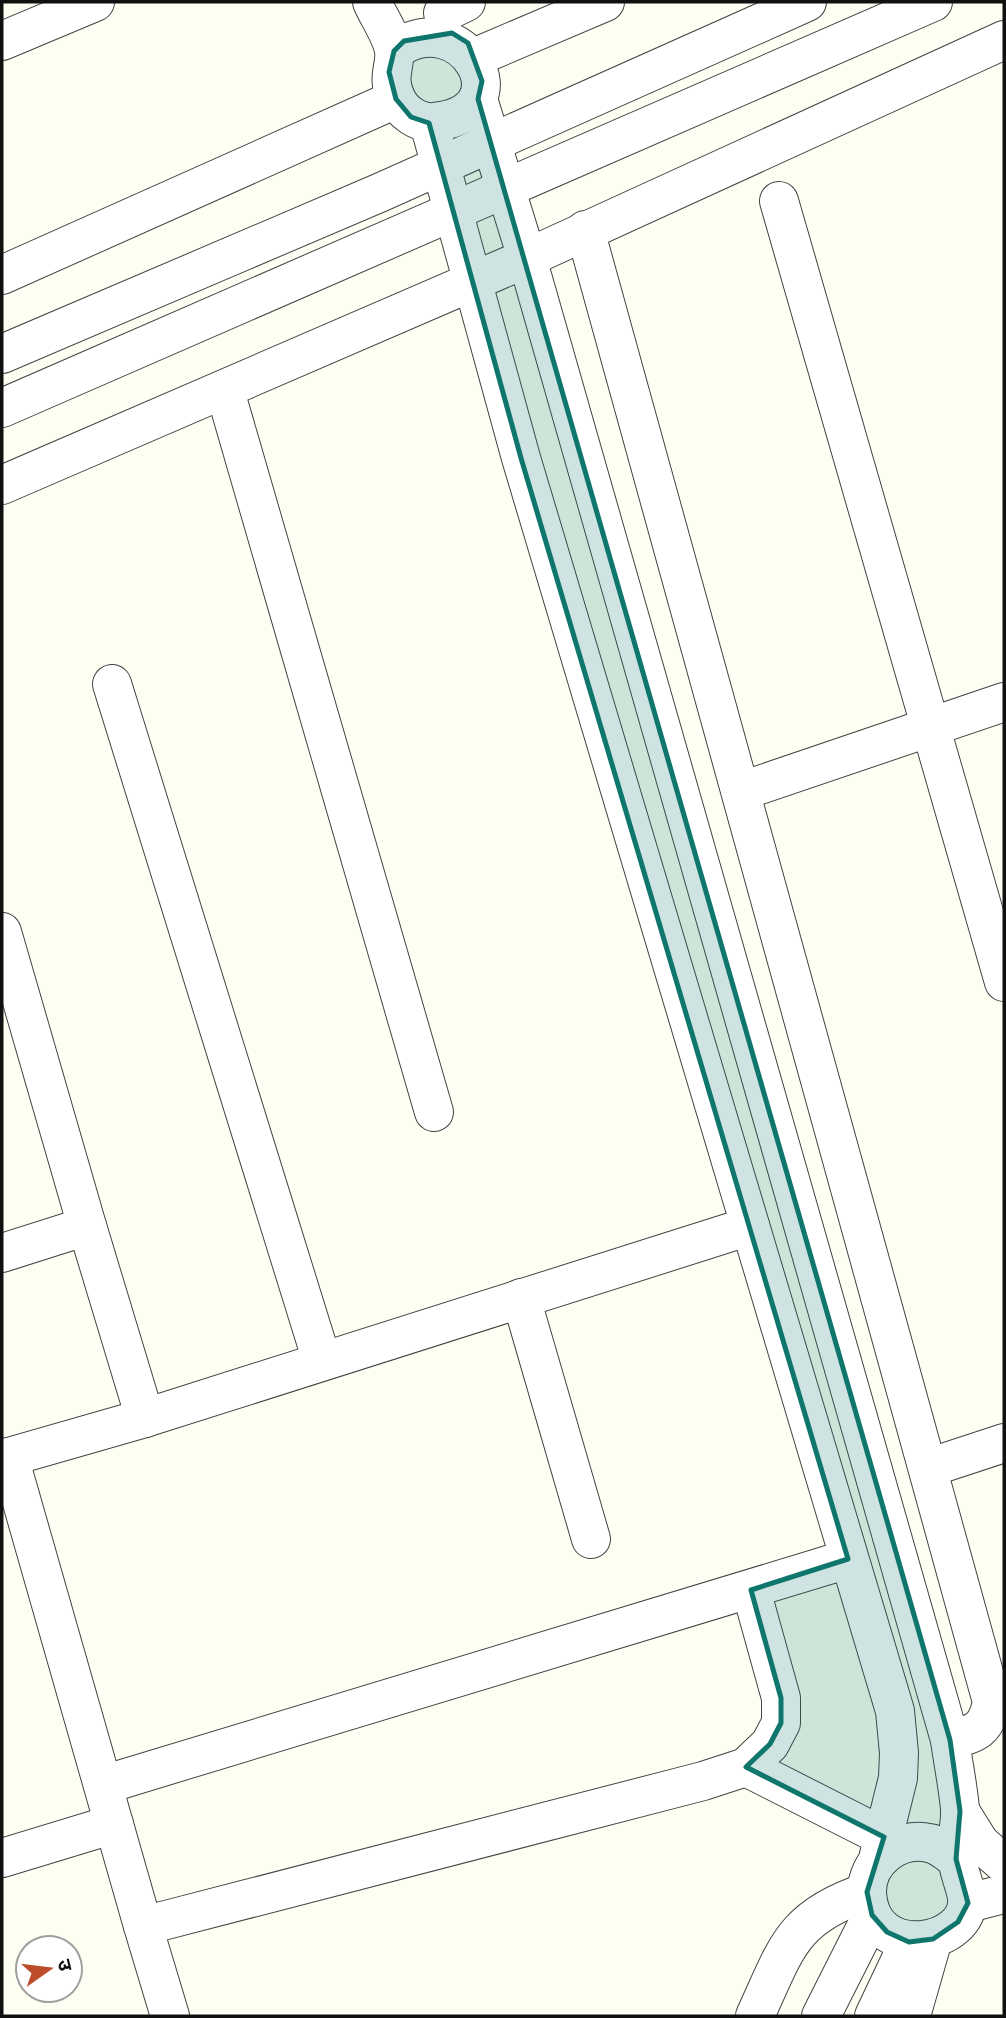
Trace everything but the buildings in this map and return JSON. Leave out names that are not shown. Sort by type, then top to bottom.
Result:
[{"type":"street","points":[[2,41],[95,2]]},
{"type":"street","points":[[372,2],[394,51]]},
{"type":"street","points":[[478,99],[464,113],[449,120],[429,123],[411,117],[396,99],[389,72],[394,51],[404,41],[455,21],[605,2]]},
{"type":"street","points":[[2,354],[440,166],[807,2]]},
{"type":"street","points":[[2,408],[933,2]]},
{"type":"street","points":[[455,21],[482,81],[478,99],[507,187],[950,1740],[960,1811],[957,1859],[968,1903],[958,1922],[921,1940],[874,2016]]},
{"type":"street","points":[[2,485],[225,391],[527,258],[1004,40]]},
{"type":"street","points":[[2,275],[396,99]]},
{"type":"street","points":[[429,123],[525,472],[895,1711],[899,1753],[898,1778],[875,1876],[821,2016]]},
{"type":"street","points":[[779,201],[1004,982]]},
{"type":"street","points":[[584,230],[742,791],[992,1702],[988,1719],[975,1734],[950,1740]]},
{"type":"street","points":[[225,391],[434,1112]]},
{"type":"street","points":[[111,684],[322,1361]]},
{"type":"street","points":[[742,791],[930,730],[1004,702]]},
{"type":"street","points":[[2,932],[145,1418]]},
{"type":"street","points":[[2,1253],[87,1226]]},
{"type":"street","points":[[170,2016],[6,1458],[145,1418],[750,1226]]},
{"type":"street","points":[[521,1298],[591,1539]]},
{"type":"street","points":[[928,1468],[1004,1443]]},
{"type":"street","points":[[103,1785],[848,1559]]},
{"type":"street","points":[[143,1926],[704,1782],[746,1767],[770,1744],[781,1723],[781,1698],[751,1590]]},
{"type":"street","points":[[746,1767],[875,1876],[887,1932],[921,1940]]},
{"type":"street","points":[[960,1811],[980,1843],[1004,1864]]},
{"type":"street","points":[[2,1858],[114,1824]]},
{"type":"street","points":[[755,2016],[788,1943],[799,1929],[817,1913],[875,1876],[893,1848],[929,1842],[957,1859]]},
{"type":"street","points":[[968,1903],[1004,1894]]},
{"type":"street","points":[[911,2016],[921,1940]]},
{"type":"highlighted area","points":[[452,33],[468,43],[482,81],[478,99],[950,1740],[960,1811],[956,1859],[968,1903],[958,1922],[933,1939],[909,1942],[887,1932],[872,1915],[867,1892],[884,1837],[746,1767],[770,1744],[781,1723],[781,1698],[751,1590],[848,1559],[521,458],[429,123],[411,117],[396,99],[389,72],[394,51],[404,41]]}]
